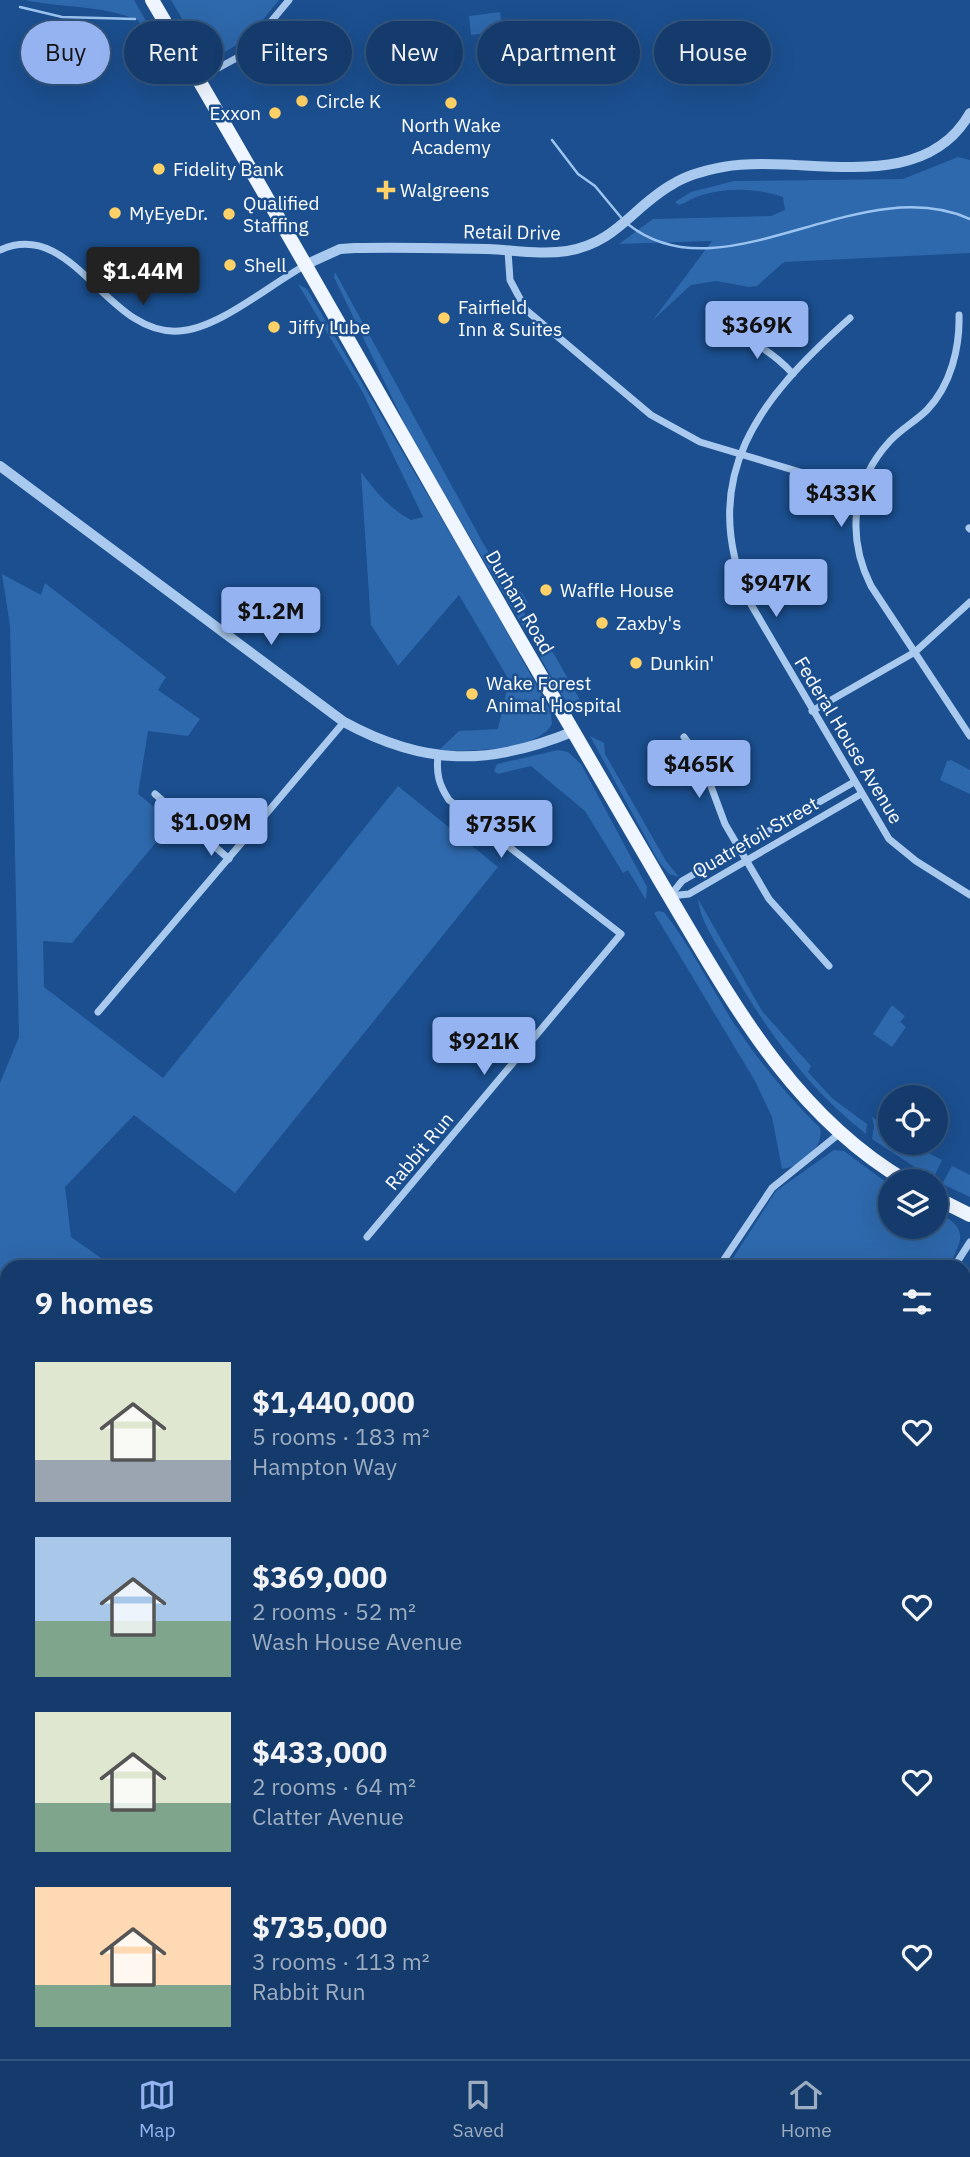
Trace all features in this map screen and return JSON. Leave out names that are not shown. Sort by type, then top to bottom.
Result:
[{"type":"main road","name":"Durham Road","points":[[152,0],[164,21]]},
{"type":"main road","name":"Durham Road","points":[[201,84],[307,264],[572,732],[735,1006],[771,1060],[818,1113],[840,1133],[890,1169]]},
{"type":"main road","points":[[948,1204],[970,1215]]},
{"type":"street","points":[[223,65],[244,54],[289,0]]},
{"type":"street","name":"Retail Drive","points":[[307,264],[340,249],[547,253],[594,244],[618,230],[672,184],[725,167],[882,166],[909,161],[929,153],[949,139],[970,113]]},
{"type":"street","points":[[0,250],[22,243],[40,245],[58,253],[112,301],[144,325],[172,331],[198,328],[307,264]]},
{"type":"street","points":[[508,251],[510,280],[526,310],[651,415],[700,442],[860,490]]},
{"type":"street","points":[[959,314],[956,354],[938,395],[927,410],[891,440],[872,464],[860,490],[855,524],[860,560],[871,586],[970,736]]},
{"type":"street","name":"Federal House Avenue","points":[[850,318],[793,374],[764,408],[739,454],[731,489],[729,532],[736,569],[749,601],[889,839],[916,862],[970,895]]},
{"type":"street","points":[[731,332],[753,341],[779,359],[793,374]]},
{"type":"street","points":[[0,466],[344,722],[396,747],[438,756],[463,757],[510,752],[572,732]]},
{"type":"street","points":[[813,711],[915,652],[970,602]]},
{"type":"street","points":[[98,1012],[344,722]]},
{"type":"street","points":[[684,737],[702,762],[712,794],[745,861],[776,909],[829,966]]},
{"type":"street","name":"Rabbit Run","points":[[367,1237],[621,934],[449,800],[440,785],[436,770],[438,756]]},
{"type":"street","name":"Quatrefoil Street","points":[[670,896],[682,881],[854,782]]},
{"type":"street","points":[[155,794],[229,859]]},
{"type":"street","name":"Quatrefoil Street","points":[[670,896],[689,894],[861,794]]},
{"type":"street","points":[[724,1260],[772,1188],[840,1133]]},
{"type":"street","points":[[958,1260],[970,1242]]},
{"type":"shaded area","points":[[25,0],[134,0],[146,21],[96,9]]},
{"type":"shaded area","points":[[171,0],[279,0],[262,21],[237,21],[237,45],[223,53],[223,21],[183,21]]},
{"type":"shaded area","points":[[500,12],[501,21],[477,21],[477,34],[471,35],[469,16]]},
{"type":"shaded area","points":[[958,157],[970,160],[970,253],[784,262],[757,286],[716,281],[691,285],[653,320],[712,241],[619,244],[653,219],[771,216],[785,210],[783,197],[752,190],[719,191],[679,205],[675,202],[691,192],[734,181],[903,179]]},
{"type":"shaded area","points":[[335,272],[483,543],[504,577],[523,594],[528,603],[525,604],[518,598],[516,601],[539,634],[525,630],[413,441],[334,277]]},
{"type":"shaded area","points":[[298,284],[307,289],[487,596],[551,712],[552,724],[533,740],[487,750],[440,749],[459,731],[498,729],[509,680],[459,595],[398,666],[371,625],[361,472],[377,493],[396,511],[411,520],[423,517],[362,391]]},
{"type":"shaded area","points":[[2,574],[41,595],[45,583],[166,677],[158,690],[200,719],[188,736],[148,731],[138,794],[173,822],[72,943],[43,941],[44,987],[163,1078],[398,786],[498,867],[235,1193],[134,1115],[65,1187],[71,1237],[104,1260],[0,1260],[0,1083],[19,1037],[10,626]]},
{"type":"shaded area","points":[[543,643],[554,654],[580,700],[578,715],[571,710],[540,657]]},
{"type":"shaded area","points":[[590,736],[604,743],[605,754],[666,861],[679,877],[669,874],[659,862]]},
{"type":"shaded area","points":[[558,750],[568,752],[581,764],[647,887],[646,900],[628,870],[623,873],[585,811],[531,766],[498,774],[494,771],[497,764]]},
{"type":"shaded area","points":[[951,760],[970,770],[970,794],[940,780],[947,761]]},
{"type":"shaded area","points":[[698,899],[762,1011],[811,1066],[808,1072],[833,1099],[867,1124],[866,1134],[824,1097],[772,1033],[709,932]]},
{"type":"shaded area","points":[[664,912],[682,938],[751,1048],[784,1090],[820,1128],[821,1135],[815,1149],[796,1165],[782,1169],[772,1117],[755,1081],[654,913]]},
{"type":"shaded area","points":[[892,1005],[905,1016],[900,1022],[906,1027],[892,1047],[873,1034]]},
{"type":"shaded area","points":[[872,1117],[878,1121],[878,1143],[872,1139]]},
{"type":"shaded area","points":[[834,1150],[844,1151],[878,1176],[878,1239],[948,1239],[948,1218],[960,1234],[960,1241],[951,1260],[732,1260],[776,1191]]},
{"type":"shaded area","points":[[896,1155],[933,1155],[942,1160],[938,1169],[918,1169]]},
{"type":"shaded area","points":[[952,1166],[970,1175],[970,1197],[948,1187],[948,1173]]},
{"type":"waterway","points":[[20,7],[62,17],[135,19]]},
{"type":"waterway","points":[[552,140],[578,174],[595,186],[624,221]]},
{"type":"waterway","points":[[629,225],[666,244],[706,248],[749,242],[884,209],[928,208],[970,219]]},
{"type":"place","name":"Circle K","points":[[302,101]]},
{"type":"place","name":"North Wake Academy","points":[[451,103]]},
{"type":"place","name":"Exxon","points":[[275,113]]},
{"type":"place","name":"Fidelity Bank","points":[[159,169]]},
{"type":"place","name":"Walgreens","points":[[386,190]]},
{"type":"place","name":"MyEyeDr.","points":[[115,213]]},
{"type":"place","name":"Qualified Staffing","points":[[229,214]]},
{"type":"place","name":"Shell","points":[[230,265]]},
{"type":"place","name":"Fairfield Inn & Suites","points":[[444,318]]},
{"type":"place","name":"Jiffy Lube","points":[[274,327]]},
{"type":"place","name":"Waffle House","points":[[546,590]]},
{"type":"place","name":"Zaxby's","points":[[602,623]]},
{"type":"place","name":"Dunkin'","points":[[636,663]]},
{"type":"place","name":"Wake Forest Animal Hospital","points":[[472,694]]}]
